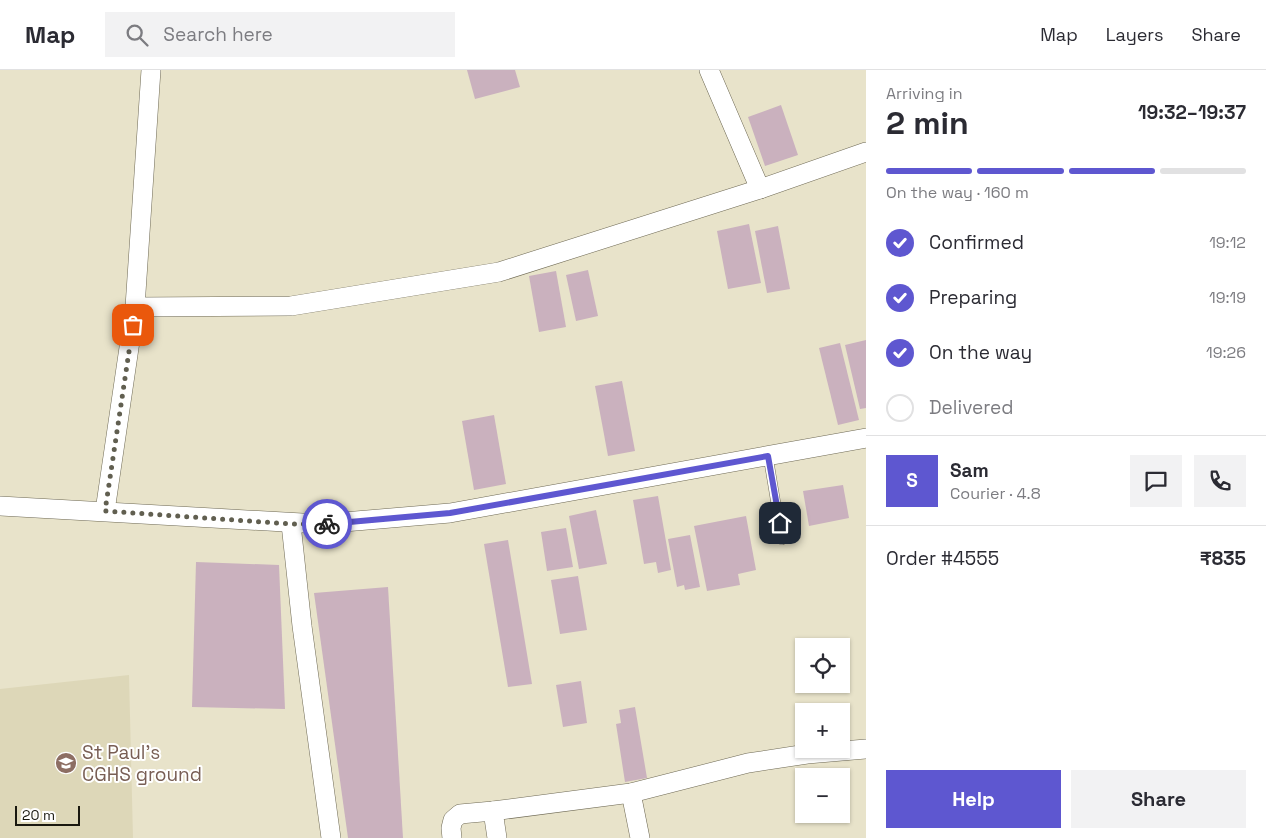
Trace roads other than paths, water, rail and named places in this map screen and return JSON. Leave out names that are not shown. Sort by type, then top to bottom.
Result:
[{"type":"street","points":[[105,511],[135,306],[150,70]]},
{"type":"street","points":[[710,70],[760,189]]},
{"type":"street","points":[[135,306],[291,306],[499,272],[760,189],[866,152]]},
{"type":"street","points":[[0,506],[291,524],[320,524],[450,513],[866,438]]},
{"type":"street","points":[[291,524],[302,626],[331,838]]},
{"type":"street","points":[[452,838],[451,828],[453,820],[460,814],[631,794],[748,763],[807,754],[866,749]]},
{"type":"street","points":[[631,794],[640,838]]},
{"type":"street","points":[[493,811],[497,838]]},
{"type":"lane","points":[[768,456],[782,540]]},
{"type":"place","name":"St Paul's CGHS ground","points":[[66,763]]}]
